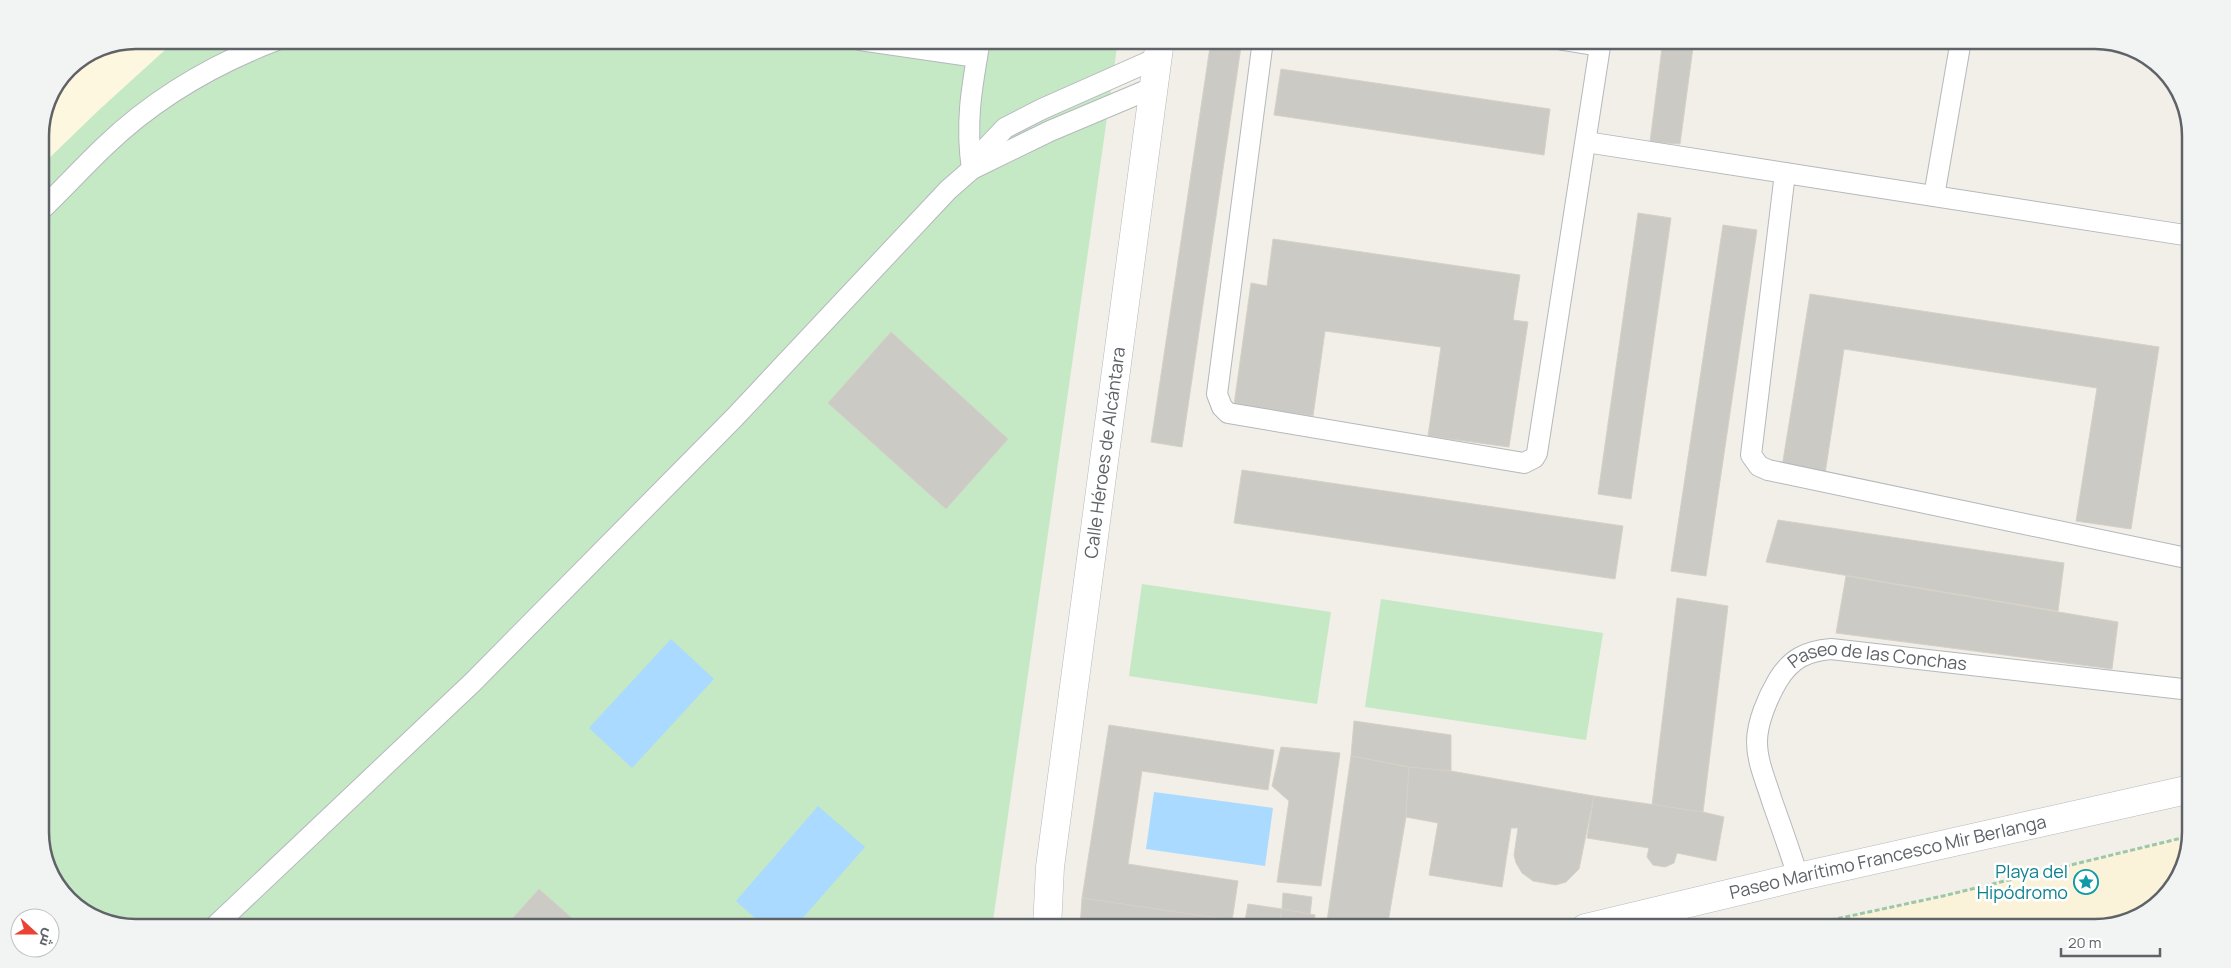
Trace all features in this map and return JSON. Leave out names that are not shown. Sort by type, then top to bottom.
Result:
[{"type":"street","name":"Calle Héroes de Alcántara","points":[[1050,867],[1158,49]]},
{"type":"street","name":"Paseo Marítimo Francesco Mir Berlanga","points":[[1623,919],[1798,877],[2182,791]]},
{"type":"street","points":[[1034,919],[1050,867]]},
{"type":"street","points":[[1047,919],[1050,867]]},
{"type":"lane","points":[[49,202],[135,119],[172,92],[215,67],[256,49]]},
{"type":"lane","points":[[972,169],[968,122],[979,49]]},
{"type":"lane","points":[[972,169],[987,146],[1005,128],[1158,49]]},
{"type":"lane","points":[[1262,49],[1217,394],[1222,407],[1228,413],[1524,464],[1530,461],[1538,452],[1599,49]]},
{"type":"lane","points":[[1934,196],[1959,49]]},
{"type":"lane","points":[[223,919],[473,682],[734,418],[948,190],[972,169],[1050,131],[1152,88]]},
{"type":"lane","points":[[1586,142],[2182,235]]},
{"type":"lane","points":[[1784,173],[1751,455],[1759,466],[1768,470],[2182,557]]},
{"type":"lane","name":"Paseo de las Conchas","points":[[1798,877],[1759,762],[1757,740],[1770,697],[1782,673],[1796,659],[1813,650],[1831,649],[2182,689]]},
{"type":"path","points":[[1836,919],[1943,896],[2182,838]]},
{"type":"shaded area","points":[[166,49],[49,158],[49,130],[52,113],[58,97],[78,70],[92,60],[119,50]]},
{"type":"green space","points":[[166,49],[1117,49],[993,919],[136,919],[119,918],[102,913],[92,908],[70,890],[63,881],[53,860],[49,838],[49,158]]},
{"type":"green space","points":[[1142,584],[1331,612],[1317,704],[1129,676]]},
{"type":"green space","points":[[1381,599],[1603,633],[1586,740],[1365,707]]},
{"type":"sand","name":"Playa del Hipódromo","points":[[2182,838],[2181,849],[2176,866],[2161,890],[2144,905],[2112,918],[1836,919],[1943,896]]},
{"type":"water","points":[[671,639],[714,679],[632,768],[589,728]]},
{"type":"water","points":[[1154,792],[1273,808],[1265,866],[1146,849]]},
{"type":"water","points":[[818,806],[865,847],[802,919],[756,919],[736,901]]},
{"type":"building","points":[[1210,49],[1241,49],[1182,447],[1151,442]]},
{"type":"building","points":[[1662,49],[1693,49],[1680,144],[1650,142]]},
{"type":"building","points":[[1281,69],[1550,109],[1544,155],[1274,115]]},
{"type":"building","points":[[1638,213],[1671,218],[1631,499],[1598,494]]},
{"type":"building","points":[[1723,225],[1757,230],[1706,576],[1671,571]]},
{"type":"building","points":[[1273,239],[1520,275],[1513,320],[1528,322],[1509,447],[1428,436],[1441,347],[1325,331],[1313,416],[1234,405],[1251,283],[1267,286]]},
{"type":"building","points":[[1810,294],[2159,347],[2131,529],[2076,521],[2097,388],[1844,349],[1825,474],[1782,467]]},
{"type":"building","points":[[891,332],[1008,439],[946,509],[828,403]]},
{"type":"building","points":[[1242,470],[1623,526],[1615,579],[1234,523]]},
{"type":"building","points":[[1778,520],[2064,563],[2058,611],[1766,562]]},
{"type":"building","points":[[1846,576],[2118,622],[2112,669],[1836,633]]},
{"type":"building","points":[[1677,598],[1728,606],[1703,812],[1652,805]]},
{"type":"building","points":[[1354,721],[1451,735],[1451,771],[1409,767],[1351,756]]},
{"type":"building","points":[[1109,725],[1274,750],[1268,790],[1142,771],[1128,864],[1238,881],[1232,919],[1219,919],[1082,898]]},
{"type":"building","points":[[1281,747],[1340,753],[1321,886],[1277,882],[1289,801],[1272,786]]},
{"type":"building","points":[[1351,756],[1409,767],[1406,817],[1389,919],[1327,919]]},
{"type":"building","points":[[1409,767],[1451,771],[1594,796],[1579,869],[1566,882],[1556,885],[1533,881],[1522,873],[1516,863],[1514,855],[1518,828],[1511,828],[1502,887],[1429,875],[1438,823],[1406,817]]},
{"type":"building","points":[[1594,796],[1703,812],[1724,817],[1716,861],[1677,853],[1674,863],[1665,867],[1653,865],[1647,857],[1649,848],[1587,838]]},
{"type":"building","points":[[539,889],[573,919],[512,919]]},
{"type":"building","points":[[1283,893],[1312,897],[1310,915],[1282,909]]},
{"type":"building","points":[[1082,898],[1218,918],[1218,919],[1081,919]]},
{"type":"building","points":[[1248,904],[1282,909],[1280,919],[1245,919]]},
{"type":"building","points":[[1282,909],[1315,915],[1315,919],[1280,919]]},
{"type":"place","name":"Playa del Hipódromo","points":[[2086,882]]}]
